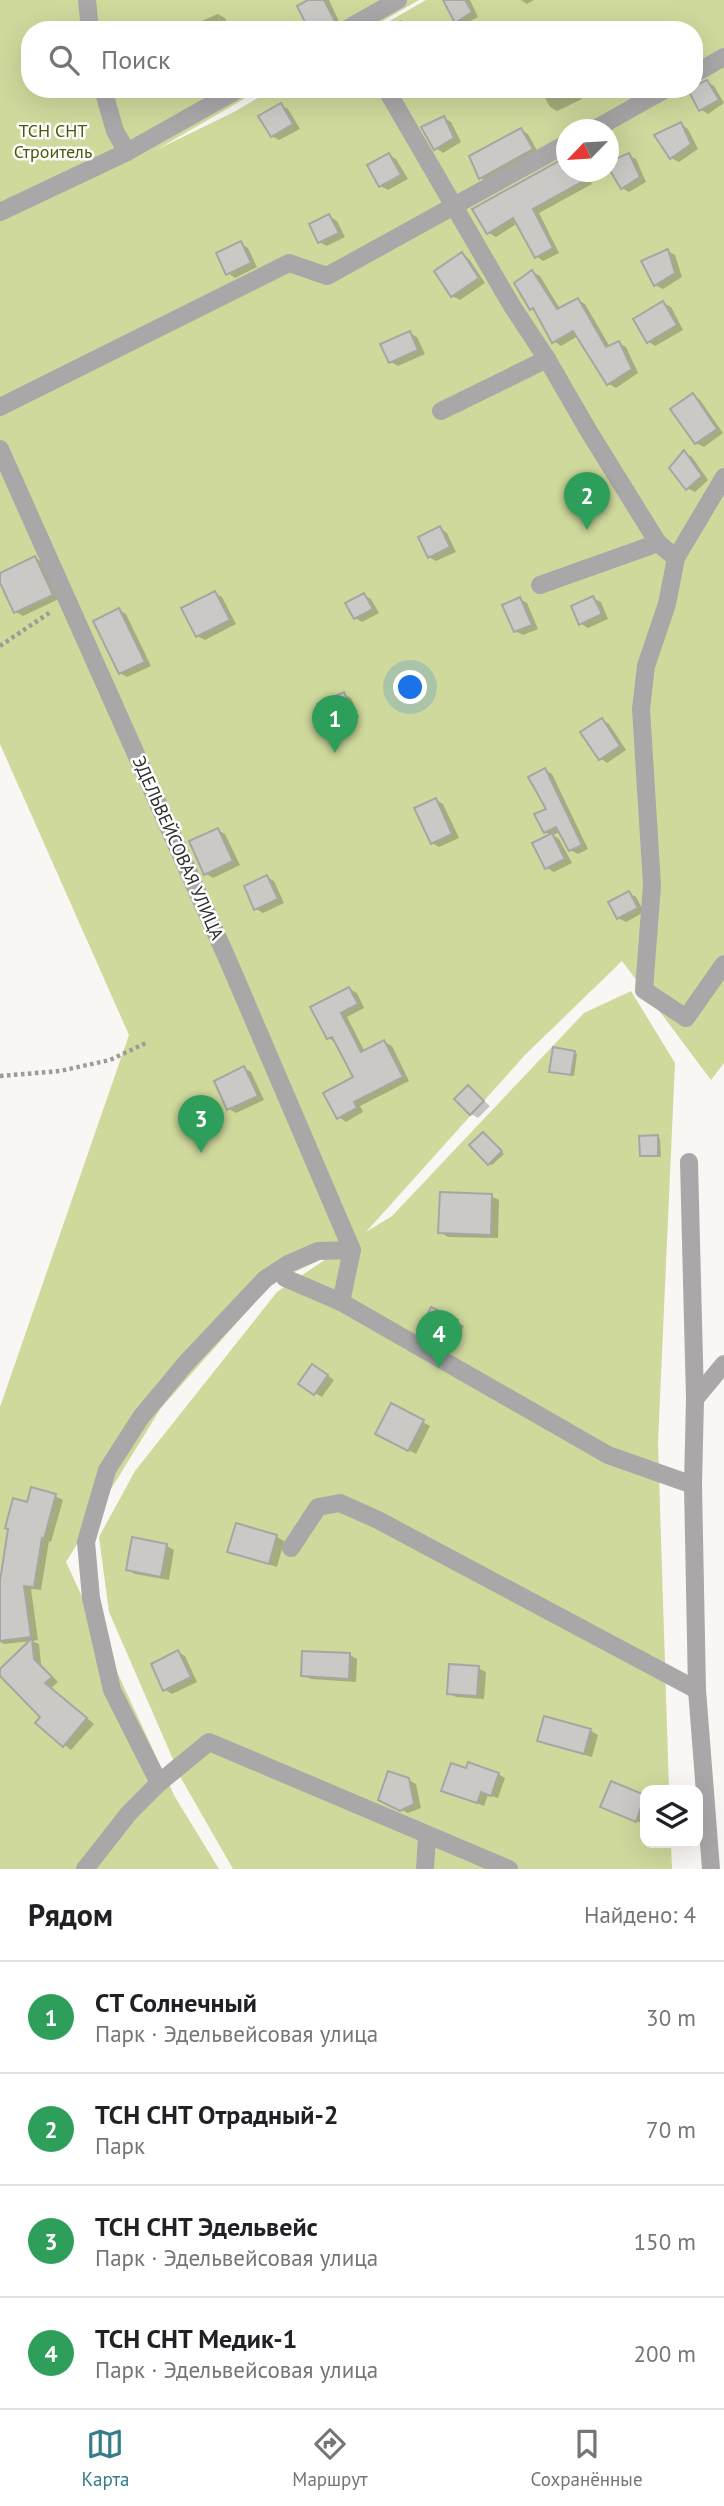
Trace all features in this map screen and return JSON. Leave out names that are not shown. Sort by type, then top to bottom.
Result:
[{"type":"street","points":[[86,0],[89,21]]},
{"type":"street","points":[[363,21],[398,0]]},
{"type":"street","points":[[703,69],[724,57]]},
{"type":"street","points":[[106,98],[115,131],[127,152]]},
{"type":"street","points":[[0,212],[127,152],[223,98]]},
{"type":"street","points":[[391,98],[512,306],[658,543],[676,558]]},
{"type":"street","points":[[613,119],[650,98]]},
{"type":"street","points":[[0,407],[289,262],[327,276],[556,150]]},
{"type":"street","points":[[441,411],[547,359]]},
{"type":"street","name":"ЭДЕЛЬВЕЙСОВАЯ УЛИЦА","points":[[0,449],[230,965],[352,1250]]},
{"type":"street","points":[[724,477],[676,558],[667,604],[646,666],[641,709],[652,885],[644,990],[686,1018],[724,964]]},
{"type":"street","points":[[540,586],[658,543]]},
{"type":"street","points":[[689,1162],[695,1399],[693,1485],[697,1690],[711,1869]]},
{"type":"street","points":[[159,1783],[113,1690],[91,1598],[86,1542],[107,1470],[141,1417],[265,1279],[288,1264],[318,1251],[352,1250],[341,1302]]},
{"type":"street","points":[[285,1278],[341,1302],[608,1455],[693,1485]]},
{"type":"street","points":[[695,1399],[724,1364]]},
{"type":"street","points":[[291,1548],[318,1507],[340,1503],[378,1520],[697,1690]]},
{"type":"street","points":[[85,1869],[129,1813],[159,1783],[209,1742],[509,1869]]},
{"type":"street","points":[[425,1869],[427,1835]]},
{"type":"street","points":[[721,1869],[724,1865]]},
{"type":"path","points":[[0,646],[69,600]]},
{"type":"path","points":[[0,1076],[60,1072],[110,1060],[146,1043]]},
{"type":"green space","name":"ТСН СНТ Строитель","points":[[0,0],[419,0],[383,21],[21,21],[21,98],[246,98],[156,150],[258,98],[703,98],[703,21],[390,21],[426,0],[724,0],[724,1063],[711,1080],[622,961],[525,1055],[366,1232],[392,1216],[584,1013],[631,991],[675,1063],[658,1443],[669,1785],[640,1785],[640,1848],[671,1848],[672,1869],[233,1869],[182,1780],[109,1612],[99,1537],[135,1471],[277,1292],[335,1253],[273,1282],[161,1408],[66,1562],[175,1797],[219,1869],[0,1869],[0,1407],[129,1035],[0,744]]},
{"type":"building","points":[[308,0],[324,0],[335,21],[304,21],[297,6]]},
{"type":"building","points":[[443,0],[465,0],[472,12],[454,21]]},
{"type":"building","points":[[707,80],[719,100],[699,111],[692,98],[703,98],[703,82]]},
{"type":"building","points":[[281,103],[293,124],[271,137],[258,116]]},
{"type":"building","points":[[444,116],[454,138],[434,150],[421,127]]},
{"type":"building","points":[[681,122],[691,144],[670,159],[654,135]]},
{"type":"building","points":[[521,128],[533,149],[479,179],[469,156]]},
{"type":"building","points":[[389,153],[401,175],[379,187],[367,165]]},
{"type":"building","points":[[629,153],[640,177],[621,189],[617,182],[619,182],[619,157]]},
{"type":"building","points":[[556,163],[556,182],[582,182],[533,209],[553,248],[535,258],[513,218],[487,234],[472,209]]},
{"type":"building","points":[[329,214],[339,233],[318,243],[309,224]]},
{"type":"building","points":[[241,241],[251,263],[226,275],[216,253]]},
{"type":"building","points":[[668,249],[675,273],[654,286],[641,261]]},
{"type":"building","points":[[462,252],[479,278],[451,297],[434,271]]},
{"type":"building","points":[[532,270],[557,309],[578,298],[606,347],[619,341],[632,369],[607,385],[573,331],[552,343],[533,308],[530,310],[514,283]]},
{"type":"building","points":[[663,301],[677,325],[647,343],[633,319]]},
{"type":"building","points":[[410,331],[418,350],[389,363],[380,344]]},
{"type":"building","points":[[693,393],[717,429],[695,444],[670,409]]},
{"type":"building","points":[[684,450],[702,476],[686,490],[669,468]]},
{"type":"building","points":[[440,526],[450,547],[428,558],[418,537]]},
{"type":"building","points":[[35,556],[53,595],[14,613],[0,583],[0,573]]},
{"type":"building","points":[[215,591],[230,620],[196,637],[181,608]]},
{"type":"building","points":[[364,593],[373,609],[354,619],[345,603]]},
{"type":"building","points":[[593,596],[602,614],[579,625],[571,606]]},
{"type":"building","points":[[520,597],[532,625],[514,632],[502,605]]},
{"type":"building","points":[[119,608],[145,662],[119,674],[93,621]]},
{"type":"building","points":[[344,692],[353,713],[326,725],[317,704]]},
{"type":"building","points":[[602,718],[620,746],[599,760],[580,732]]},
{"type":"building","points":[[545,768],[582,845],[569,851],[556,827],[544,833],[534,814],[546,809],[528,777]]},
{"type":"building","points":[[436,798],[452,834],[431,844],[414,808]]},
{"type":"building","points":[[218,828],[233,861],[204,875],[189,841]]},
{"type":"building","points":[[552,833],[565,859],[545,869],[532,843]]},
{"type":"building","points":[[267,875],[278,899],[254,910],[244,886]]},
{"type":"building","points":[[629,891],[638,908],[617,919],[608,902]]},
{"type":"building","points":[[349,987],[358,1004],[341,1013],[361,1052],[384,1040],[403,1077],[354,1102],[357,1108],[337,1119],[323,1093],[353,1077],[332,1037],[327,1039],[310,1007]]},
{"type":"building","points":[[553,1047],[575,1051],[571,1075],[549,1072]]},
{"type":"building","points":[[244,1066],[258,1096],[227,1110],[214,1081]]},
{"type":"building","points":[[468,1085],[484,1101],[470,1115],[454,1099]]},
{"type":"building","points":[[483,1132],[502,1151],[488,1165],[469,1145]]},
{"type":"building","points":[[658,1135],[658,1156],[640,1156],[639,1136]]},
{"type":"building","points":[[440,1192],[492,1194],[491,1235],[438,1233]]},
{"type":"building","points":[[431,1307],[458,1320],[446,1345],[419,1332]]},
{"type":"building","points":[[312,1364],[328,1375],[314,1395],[298,1384]]},
{"type":"building","points":[[391,1403],[424,1420],[408,1451],[375,1434]]},
{"type":"building","points":[[31,1487],[56,1494],[44,1539],[42,1538],[34,1587],[24,1586],[31,1637],[0,1641],[0,1581],[8,1529],[5,1528],[13,1498],[27,1502]]},
{"type":"building","points":[[236,1523],[277,1535],[269,1564],[227,1552]]},
{"type":"building","points":[[132,1537],[167,1544],[161,1577],[126,1570]]},
{"type":"building","points":[[32,1638],[34,1659],[52,1677],[45,1683],[87,1718],[63,1747],[35,1723],[40,1717],[0,1676],[0,1669]]},
{"type":"building","points":[[178,1650],[191,1677],[163,1691],[151,1664]]},
{"type":"building","points":[[302,1651],[350,1653],[349,1679],[301,1676]]},
{"type":"building","points":[[449,1664],[479,1666],[477,1696],[447,1694]]},
{"type":"building","points":[[544,1716],[591,1729],[584,1754],[537,1741]]},
{"type":"building","points":[[468,1762],[499,1773],[491,1796],[481,1792],[477,1803],[441,1791],[451,1763],[466,1768]]},
{"type":"building","points":[[388,1771],[409,1778],[414,1804],[400,1811],[378,1800]]},
{"type":"building","points":[[611,1781],[640,1793],[640,1810],[636,1822],[600,1807]]},
{"type":"place","name":"ТСН СНТ Отрадный-2","points":[[587,530]]},
{"type":"place","name":"СТ Солнечный","points":[[335,753]]},
{"type":"place","name":"ТСН СНТ Эдельвейс","points":[[201,1153]]},
{"type":"place","name":"ТСН СНТ Медик-1","points":[[439,1368]]}]
